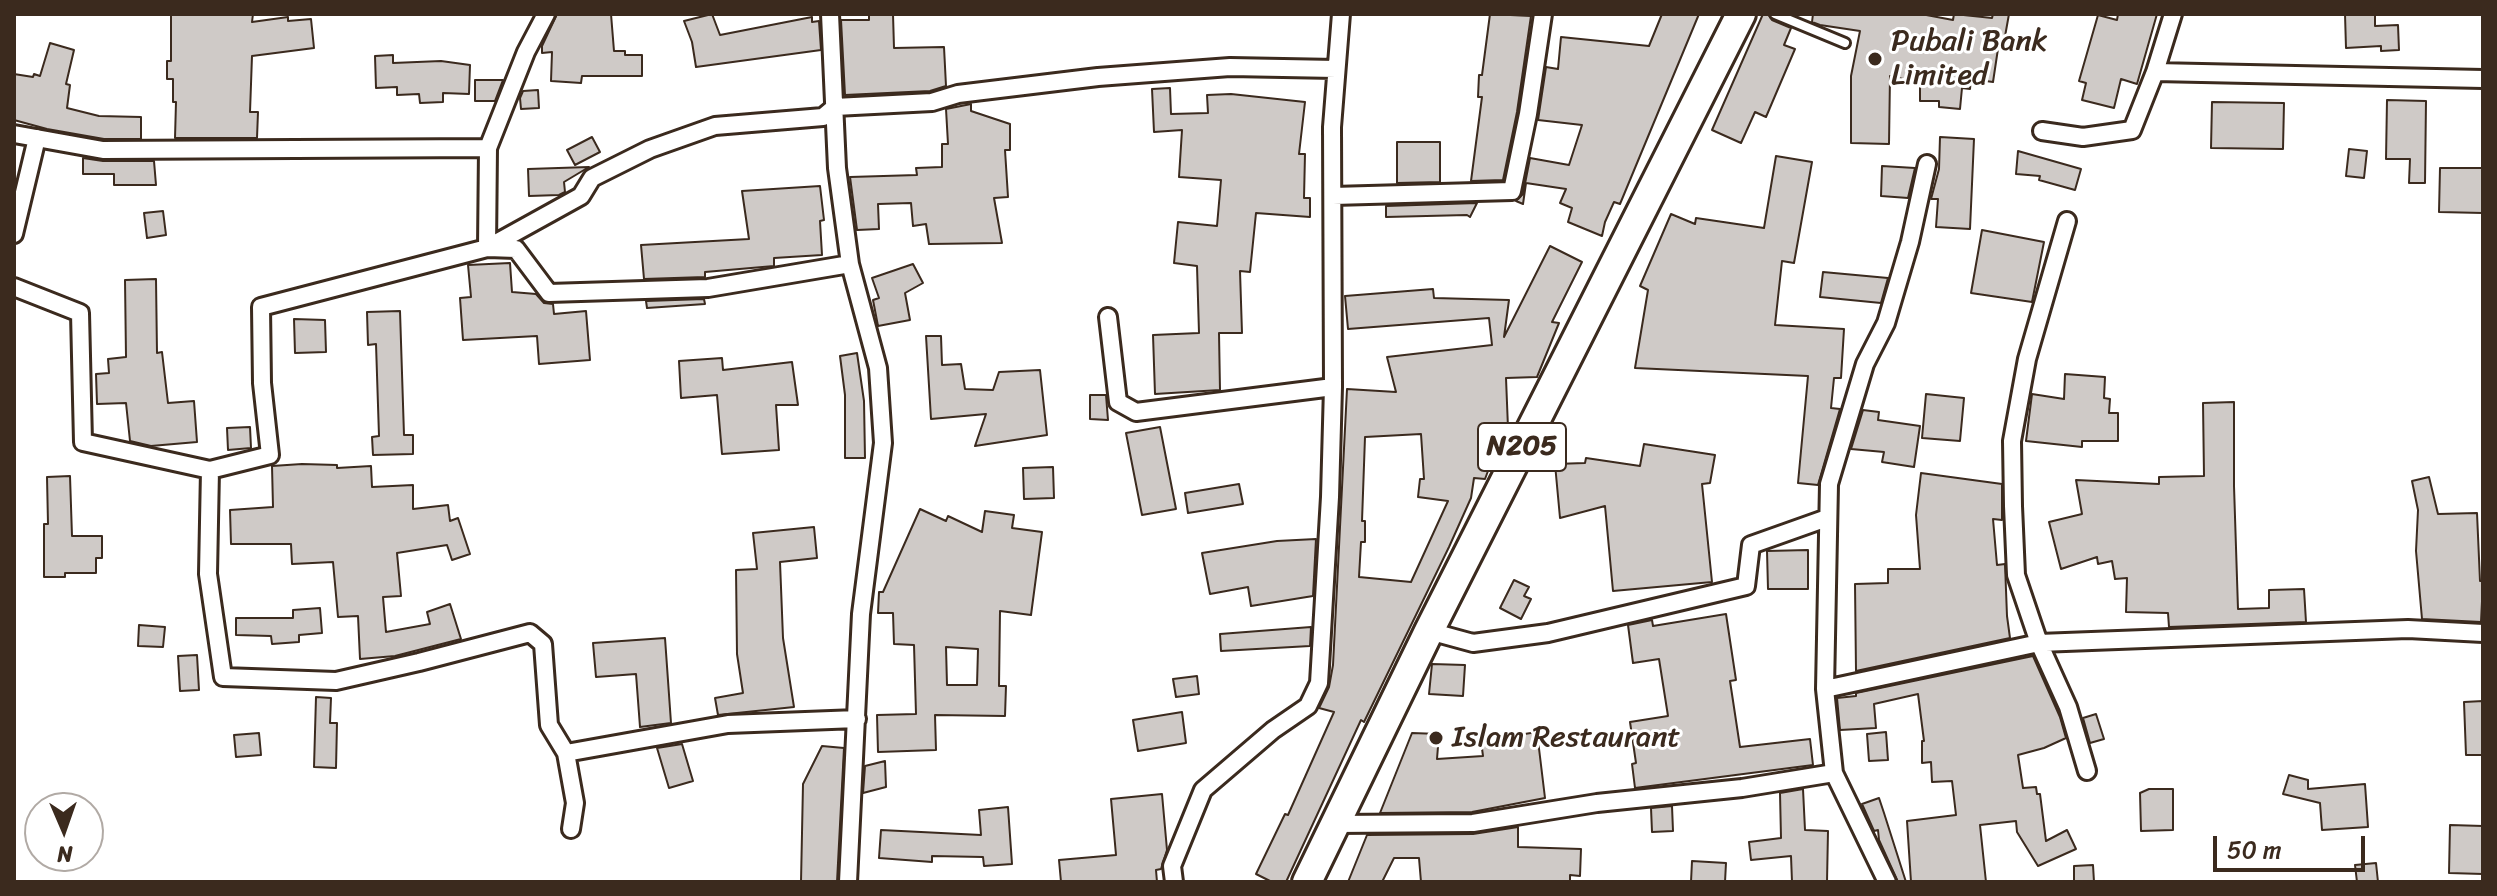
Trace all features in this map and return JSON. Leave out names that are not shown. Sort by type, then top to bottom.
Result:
[{"type":"highway","name":"N205","points":[[1307,882],[1429,631],[1741,14]]},
{"type":"street","points":[[487,248],[488,148],[526,52],[546,14]]},
{"type":"street","points":[[830,14],[837,168],[850,264],[878,368],[883,443],[861,614],[848,882]]},
{"type":"street","points":[[1174,882],[1172,866],[1203,790],[1273,730],[1308,706],[1319,683],[1333,387],[1332,127],[1341,14]]},
{"type":"street","points":[[1333,196],[1512,191],[1528,114],[1543,14]]},
{"type":"street","points":[[2042,131],[2083,137],[2132,130],[2173,14]]},
{"type":"street","points":[[14,287],[80,313],[83,442],[210,470],[270,455],[262,383],[261,307],[487,248],[581,196],[592,178],[650,149],[715,126],[823,117],[835,107],[932,102],[958,94],[1230,67],[1336,69]]},
{"type":"street","points":[[2155,72],[2483,79]]},
{"type":"street","points":[[14,134],[103,150],[488,148]]},
{"type":"street","points":[[14,234],[37,138]]},
{"type":"street","points":[[1887,882],[1834,773],[1825,689],[1827,518],[1829,484],[1865,364],[1886,323],[1910,242],[1927,164]]},
{"type":"street","points":[[2067,221],[2051,285],[2027,359],[2012,441],[2016,575],[2039,643],[2068,707],[2087,771]]},
{"type":"street","points":[[487,248],[516,249],[549,293],[708,288],[850,264]]},
{"type":"street","points":[[1108,317],[1118,402],[1136,412],[1333,387]]},
{"type":"street","points":[[210,470],[208,574],[223,677],[336,681],[530,633],[543,644],[549,725],[566,753],[575,803],[571,829]]},
{"type":"street","points":[[1429,631],[1473,643],[1548,633],[1746,586],[1751,545],[1827,518]]},
{"type":"street","points":[[1825,689],[2039,643],[2408,629],[2483,633]]},
{"type":"street","points":[[566,753],[728,724],[857,719]]},
{"type":"street","points":[[1334,824],[1473,823],[1597,803],[1742,788],[1834,773]]},
{"type":"lane","points":[[1775,14],[1845,43]]},
{"type":"building","points":[[171,14],[253,14],[252,22],[288,17],[288,21],[311,19],[314,48],[252,56],[250,112],[258,112],[257,138],[175,138],[173,79],[167,79],[167,61],[171,61]]},
{"type":"building","points":[[557,14],[611,14],[614,51],[625,51],[625,55],[642,55],[642,76],[582,76],[581,83],[551,81],[552,52],[542,53],[542,46]]},
{"type":"building","points":[[712,14],[720,35],[812,17],[812,22],[819,21],[821,50],[696,67],[692,42],[684,21]]},
{"type":"building","points":[[869,14],[893,14],[894,48],[944,47],[946,86],[930,91],[845,95],[841,20],[869,20]]},
{"type":"building","points":[[1490,14],[1531,16],[1503,180],[1471,181],[1482,97],[1478,97],[1479,75],[1482,75]]},
{"type":"building","points":[[1662,14],[1699,14],[1620,204],[1614,202],[1602,236],[1568,222],[1572,208],[1560,203],[1566,189],[1526,183],[1523,204],[1516,201],[1523,194],[1530,158],[1569,165],[1582,125],[1538,120],[1546,67],[1558,69],[1561,37],[1649,46]]},
{"type":"building","points":[[1763,14],[1791,28],[1784,45],[1795,49],[1766,117],[1755,112],[1741,143],[1712,130]]},
{"type":"building","points":[[1813,14],[1921,14],[1953,20],[1954,14],[1992,18],[1993,14],[2009,14],[2004,42],[1999,42],[1993,82],[1971,79],[1970,89],[1962,88],[1960,109],[1939,107],[1939,101],[1920,101],[1920,83],[1890,76],[1889,144],[1851,143],[1851,76],[1860,31],[1820,25],[1812,22]]},
{"type":"building","points":[[2118,14],[2157,14],[2137,84],[2121,79],[2114,108],[2082,100],[2086,83],[2079,81],[2098,15],[2117,20]]},
{"type":"building","points":[[2345,14],[2375,14],[2375,26],[2398,25],[2399,50],[2381,51],[2381,46],[2346,48]]},
{"type":"building","points":[[50,43],[74,50],[66,84],[70,85],[67,108],[99,116],[141,117],[141,139],[104,139],[14,120],[14,74],[40,76]]},
{"type":"building","points":[[393,55],[393,63],[441,61],[470,65],[469,94],[443,93],[443,102],[420,103],[419,94],[397,95],[397,87],[376,88],[375,56]]},
{"type":"building","points":[[475,80],[503,80],[495,101],[475,101]]},
{"type":"building","points":[[1170,88],[1171,114],[1208,113],[1207,95],[1231,94],[1305,102],[1299,154],[1305,154],[1304,198],[1310,198],[1310,217],[1256,213],[1250,272],[1240,271],[1242,333],[1219,333],[1220,390],[1155,394],[1153,335],[1199,333],[1197,266],[1174,263],[1178,222],[1217,226],[1221,180],[1179,177],[1182,130],[1154,132],[1152,89]]},
{"type":"building","points":[[538,90],[539,108],[521,109],[523,91]]},
{"type":"building","points":[[2387,100],[2426,101],[2425,183],[2409,183],[2410,159],[2386,159]]},
{"type":"building","points":[[2212,102],[2284,103],[2283,149],[2211,148]]},
{"type":"building","points":[[971,104],[971,111],[1010,124],[1010,150],[1005,150],[1008,197],[994,198],[1002,243],[929,244],[926,224],[913,226],[911,203],[878,204],[879,229],[857,230],[850,177],[917,175],[916,168],[942,167],[942,144],[948,144],[946,109]]},
{"type":"building","points":[[592,137],[600,152],[575,165],[567,150]]},
{"type":"building","points":[[1940,137],[1974,139],[1970,229],[1936,227],[1938,199],[1931,199],[1939,169]]},
{"type":"building","points":[[1397,142],[1440,142],[1440,182],[1397,183]]},
{"type":"building","points":[[2349,149],[2367,151],[2364,178],[2346,176]]},
{"type":"building","points":[[2018,151],[2081,169],[2075,190],[2039,180],[2040,176],[2016,174]]},
{"type":"building","points":[[1776,156],[1812,162],[1794,263],[1782,261],[1775,325],[1844,329],[1841,378],[1834,378],[1831,408],[1840,409],[1818,485],[1798,483],[1808,376],[1635,368],[1648,290],[1640,286],[1671,214],[1695,224],[1696,218],[1764,228]]},
{"type":"building","points":[[83,158],[154,161],[156,185],[114,185],[114,174],[83,174]]},
{"type":"building","points":[[1882,166],[1915,168],[1908,198],[1881,196]]},
{"type":"building","points":[[589,167],[564,182],[565,192],[559,195],[529,196],[528,169]]},
{"type":"building","points":[[2440,168],[2483,168],[2483,213],[2439,212]]},
{"type":"building","points":[[820,186],[824,220],[820,221],[822,255],[774,258],[774,266],[705,272],[705,277],[644,279],[641,245],[749,239],[742,191]]},
{"type":"building","points":[[1477,203],[1470,217],[1386,217],[1386,206]]},
{"type":"building","points":[[163,211],[166,235],[147,238],[144,213]]},
{"type":"building","points":[[1982,230],[2044,242],[2032,302],[1971,293]]},
{"type":"building","points":[[1550,246],[1582,262],[1552,322],[1559,323],[1537,377],[1506,378],[1508,428],[1504,428],[1485,479],[1474,478],[1471,498],[1449,547],[1364,722],[1361,720],[1286,882],[1272,882],[1256,874],[1285,814],[1288,815],[1334,712],[1319,708],[1329,687],[1333,665],[1347,389],[1396,392],[1387,357],[1492,345],[1489,318],[1348,329],[1345,296],[1433,289],[1434,298],[1509,300],[1504,337]],"holes":[[[1421,434],[1424,479],[1420,479],[1418,497],[1448,501],[1411,582],[1359,577],[1361,542],[1365,542],[1365,521],[1362,521],[1365,437]]]},
{"type":"building","points":[[510,263],[512,292],[536,294],[544,303],[553,304],[554,314],[586,311],[590,360],[539,364],[537,336],[463,340],[460,298],[471,297],[468,265]]},
{"type":"building","points":[[913,264],[923,283],[905,293],[910,320],[878,326],[873,300],[879,298],[872,278]]},
{"type":"building","points":[[1823,272],[1888,278],[1881,303],[1820,297]]},
{"type":"building","points":[[156,279],[157,353],[162,352],[168,403],[194,401],[197,442],[151,446],[130,441],[126,403],[97,404],[96,374],[109,373],[108,359],[126,357],[125,280]]},
{"type":"building","points":[[704,299],[705,304],[647,308],[646,301]]},
{"type":"building","points":[[400,311],[404,435],[413,435],[413,454],[373,455],[372,437],[379,436],[376,344],[368,345],[367,312]]},
{"type":"building","points":[[294,319],[325,320],[326,352],[295,353]]},
{"type":"building","points":[[926,336],[941,336],[942,365],[961,364],[965,389],[993,390],[999,372],[1040,370],[1047,435],[975,446],[986,414],[931,419]]},
{"type":"building","points":[[857,353],[864,401],[865,458],[845,458],[845,395],[840,356]]},
{"type":"building","points":[[722,358],[723,370],[792,362],[798,405],[776,405],[779,450],[722,454],[717,395],[681,398],[679,361]]},
{"type":"building","points":[[2065,374],[2105,377],[2104,398],[2110,399],[2109,413],[2118,413],[2118,441],[2082,441],[2082,447],[2026,441],[2032,394],[2064,399]]},
{"type":"building","points":[[1926,394],[1964,398],[1960,441],[1922,438]]},
{"type":"building","points":[[1090,395],[1106,395],[1108,420],[1090,419]]},
{"type":"building","points":[[2234,402],[2238,609],[2269,608],[2269,590],[2304,589],[2306,622],[2169,627],[2168,613],[2126,612],[2127,578],[2115,579],[2112,561],[2098,564],[2097,557],[2061,569],[2049,522],[2082,514],[2076,480],[2159,484],[2159,477],[2204,476],[2203,403]]},
{"type":"building","points":[[1863,410],[1879,412],[1878,420],[1920,426],[1914,467],[1882,462],[1884,452],[1851,449]]},
{"type":"building","points":[[250,427],[251,448],[228,450],[227,428]]},
{"type":"building","points":[[1160,427],[1176,509],[1142,515],[1126,433]]},
{"type":"building","points":[[1644,444],[1715,455],[1710,483],[1702,484],[1712,582],[1613,591],[1605,506],[1560,518],[1555,464],[1585,463],[1586,458],[1640,466]]},
{"type":"building","points":[[337,465],[337,468],[371,466],[372,487],[413,485],[413,509],[448,505],[450,521],[458,518],[470,554],[452,560],[447,545],[397,553],[401,596],[383,597],[386,632],[430,624],[427,612],[450,604],[461,639],[395,656],[360,659],[358,616],[338,617],[333,562],[292,564],[291,544],[231,544],[230,510],[273,507],[272,466]]},
{"type":"building","points":[[1053,467],[1054,498],[1024,499],[1023,468]]},
{"type":"building","points":[[1921,473],[2002,484],[2002,520],[1993,519],[1997,565],[2005,564],[2010,638],[1856,671],[1855,584],[1888,583],[1888,569],[1920,569],[1916,515]]},
{"type":"building","points":[[70,476],[72,536],[102,536],[102,558],[96,558],[96,573],[44,577],[44,524],[48,524],[47,477]]},
{"type":"building","points":[[2429,477],[2438,514],[2477,513],[2480,581],[2483,581],[2481,622],[2422,619],[2416,551],[2418,510],[2412,481]]},
{"type":"building","points":[[1239,484],[1243,504],[1188,513],[1185,493]]},
{"type":"building","points":[[920,509],[946,521],[948,516],[982,532],[985,511],[1014,515],[1012,528],[1042,532],[1031,615],[1000,611],[999,686],[1006,686],[1005,716],[935,715],[936,750],[878,752],[877,715],[916,714],[914,645],[894,644],[893,613],[878,613],[879,592],[883,592]],"holes":[[[946,647],[978,649],[977,685],[947,685]]]},
{"type":"building","points":[[814,527],[817,558],[780,562],[783,638],[794,707],[718,715],[715,698],[743,693],[737,654],[736,570],[757,569],[753,533]]},
{"type":"building","points":[[1316,539],[1313,596],[1251,606],[1248,587],[1210,594],[1202,553],[1277,541]]},
{"type":"building","points":[[1808,550],[1808,589],[1768,589],[1767,551]]},
{"type":"building","points":[[1514,580],[1529,587],[1524,596],[1531,599],[1521,619],[1500,608]]},
{"type":"building","points":[[320,608],[322,633],[299,635],[299,642],[272,644],[271,636],[236,635],[236,618],[293,618],[293,610]]},
{"type":"building","points":[[1726,614],[1736,680],[1730,681],[1740,747],[1810,739],[1813,765],[1635,788],[1632,764],[1636,763],[1630,722],[1668,716],[1659,659],[1633,663],[1628,625],[1652,620],[1653,626]]},
{"type":"building","points":[[139,625],[165,627],[163,647],[138,646]]},
{"type":"building","points":[[1311,627],[1310,646],[1221,651],[1220,634]]},
{"type":"building","points":[[665,638],[671,723],[640,727],[636,674],[596,677],[593,643]]},
{"type":"building","points":[[197,655],[199,690],[180,691],[178,656]]},
{"type":"building","points":[[2033,656],[2066,738],[2018,755],[2023,788],[2036,787],[2037,794],[2040,794],[2046,841],[2067,830],[2076,849],[2038,866],[2017,832],[2016,821],[1980,825],[1986,882],[1911,882],[1907,821],[1956,815],[1952,781],[1932,782],[1931,762],[1922,763],[1924,741],[1918,694],[1874,704],[1876,728],[1840,730],[1837,698]]},
{"type":"building","points":[[1432,664],[1465,665],[1463,696],[1429,694]]},
{"type":"building","points":[[1197,676],[1199,694],[1176,697],[1173,679]]},
{"type":"building","points":[[316,697],[331,698],[330,723],[337,723],[336,768],[314,767]]},
{"type":"building","points":[[2483,701],[2483,755],[2466,755],[2464,702]]},
{"type":"building","points":[[1182,712],[1186,743],[1138,751],[1133,720]]},
{"type":"building","points":[[2096,714],[2104,739],[2090,743],[2083,718]]},
{"type":"building","points":[[1537,732],[1545,798],[1472,812],[1380,813],[1412,733],[1439,734],[1437,759],[1483,756],[1481,741]]},
{"type":"building","points":[[1886,732],[1888,760],[1869,761],[1867,734]]},
{"type":"building","points":[[259,733],[261,755],[236,757],[234,735]]},
{"type":"building","points":[[682,744],[693,781],[669,788],[657,748]]},
{"type":"building","points":[[822,746],[844,748],[837,882],[801,882],[803,784]]},
{"type":"building","points":[[885,761],[886,787],[863,793],[865,766]]},
{"type":"building","points":[[2289,775],[2308,780],[2308,789],[2365,784],[2368,827],[2322,830],[2320,803],[2283,794]]},
{"type":"building","points":[[1803,789],[1805,830],[1828,831],[1827,882],[1792,882],[1791,856],[1751,860],[1749,842],[1781,838],[1780,793]]},
{"type":"building","points":[[2149,789],[2173,789],[2173,830],[2141,831],[2140,793]]},
{"type":"building","points":[[1162,794],[1167,850],[1161,869],[1156,870],[1157,882],[1061,882],[1059,860],[1116,855],[1111,799]]},
{"type":"building","points":[[1879,798],[1906,882],[1898,882],[1879,840],[1878,830],[1874,831],[1862,804]]},
{"type":"building","points":[[1672,806],[1673,831],[1652,832],[1651,808]]},
{"type":"building","points":[[1008,807],[1012,864],[984,866],[983,857],[932,856],[932,862],[879,858],[881,830],[981,835],[979,810]]},
{"type":"building","points":[[2450,825],[2483,826],[2483,874],[2449,873]]},
{"type":"building","points":[[1518,827],[1518,847],[1581,849],[1580,876],[1570,875],[1570,882],[1421,882],[1419,858],[1394,858],[1382,882],[1348,882],[1367,835],[1473,834]]},
{"type":"building","points":[[1692,861],[1726,863],[1725,882],[1691,882]]},
{"type":"building","points":[[2376,863],[2378,882],[2357,882],[2355,865]]},
{"type":"building","points":[[2093,865],[2094,882],[2074,882],[2074,866]]},
{"type":"place","name":"Pubali Bank Limited","points":[[1875,59]]},
{"type":"place","name":"Islam Restaurant","points":[[1436,738]]}]
